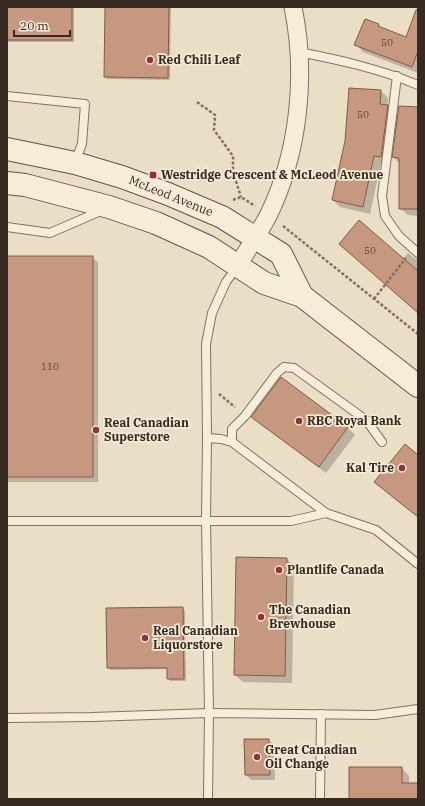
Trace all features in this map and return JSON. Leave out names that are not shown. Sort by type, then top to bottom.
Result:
[{"type":"street","points":[[238,265],[256,238],[278,194],[293,138],[299,104],[299,52],[293,7]]},
{"type":"street","name":"McLeod Avenue","points":[[7,149],[75,163],[122,177],[168,194],[222,217],[281,254],[302,296]]},
{"type":"street","name":"McLeod Avenue","points":[[7,183],[25,185],[109,207],[156,223],[209,247],[264,283],[302,296],[418,386]]},
{"type":"lane","points":[[299,52],[334,59],[397,76],[418,85]]},
{"type":"lane","points":[[397,76],[382,196],[385,216],[399,236],[416,251]]},
{"type":"lane","points":[[7,96],[85,104],[82,144],[75,163]]},
{"type":"lane","points":[[7,227],[50,233],[109,207]]},
{"type":"lane","points":[[208,799],[209,713],[206,520],[206,344],[212,313],[226,282],[238,265]]},
{"type":"lane","points":[[232,442],[232,429],[245,416],[277,373],[284,367],[294,368],[366,420],[382,442]]},
{"type":"lane","points":[[207,438],[221,439],[232,442],[326,513],[376,530],[418,564]]},
{"type":"lane","points":[[7,521],[291,521],[326,513]]},
{"type":"lane","points":[[7,718],[209,713],[375,715],[418,709]]},
{"type":"lane","points":[[320,799],[321,714]]},
{"type":"path","points":[[197,102],[215,115],[214,130],[233,156],[233,172],[241,197]]},
{"type":"path","points":[[374,299],[416,251]]},
{"type":"path","points":[[207,383],[245,416]]},
{"type":"building","points":[[7,7],[72,7],[72,40],[7,40]]},
{"type":"building","points":[[105,7],[169,7],[168,78],[104,77]]},
{"type":"building","points":[[416,10],[418,10],[418,51],[412,67],[354,45],[365,19],[406,37]]},
{"type":"building","points":[[349,88],[381,90],[380,104],[388,105],[381,157],[374,156],[363,207],[332,200],[345,141]]},
{"type":"building","points":[[399,106],[418,107],[418,209],[399,209],[399,158],[392,157]]},
{"type":"building","points":[[359,220],[418,271],[418,313],[339,244]]},
{"type":"building","points":[[7,256],[93,256],[93,477],[7,477]]},
{"type":"building","name":"RBC Royal Bank","points":[[281,377],[348,427],[319,467],[251,417]]},
{"type":"building","name":"Kal Tire","points":[[405,444],[418,455],[418,517],[374,482]]},
{"type":"building","name":"The Canadian Brewhouse","points":[[236,557],[287,558],[285,676],[234,675]]},
{"type":"building","name":"Real Canadian Liquorstore","points":[[183,607],[184,679],[167,679],[167,668],[107,668],[106,608]]},
{"type":"building","name":"Great Canadian Oil Change","points":[[244,739],[269,739],[270,775],[245,775]]},
{"type":"building","points":[[349,767],[402,767],[402,783],[418,783],[418,799],[349,799]]},
{"type":"place","name":"Red Chili Leaf","points":[[150,60]]},
{"type":"place","name":"Westridge Crescent & McLeod Avenue","points":[[153,175]]},
{"type":"place","name":"RBC Royal Bank","points":[[299,421]]},
{"type":"place","name":"Real Canadian Superstore","points":[[96,430]]},
{"type":"place","name":"Kal Tire","points":[[402,468]]},
{"type":"place","name":"Plantlife Canada","points":[[279,570]]},
{"type":"place","name":"The Canadian Brewhouse","points":[[261,617]]},
{"type":"place","name":"Real Canadian Liquorstore","points":[[145,638]]},
{"type":"place","name":"Great Canadian Oil Change","points":[[257,757]]}]
